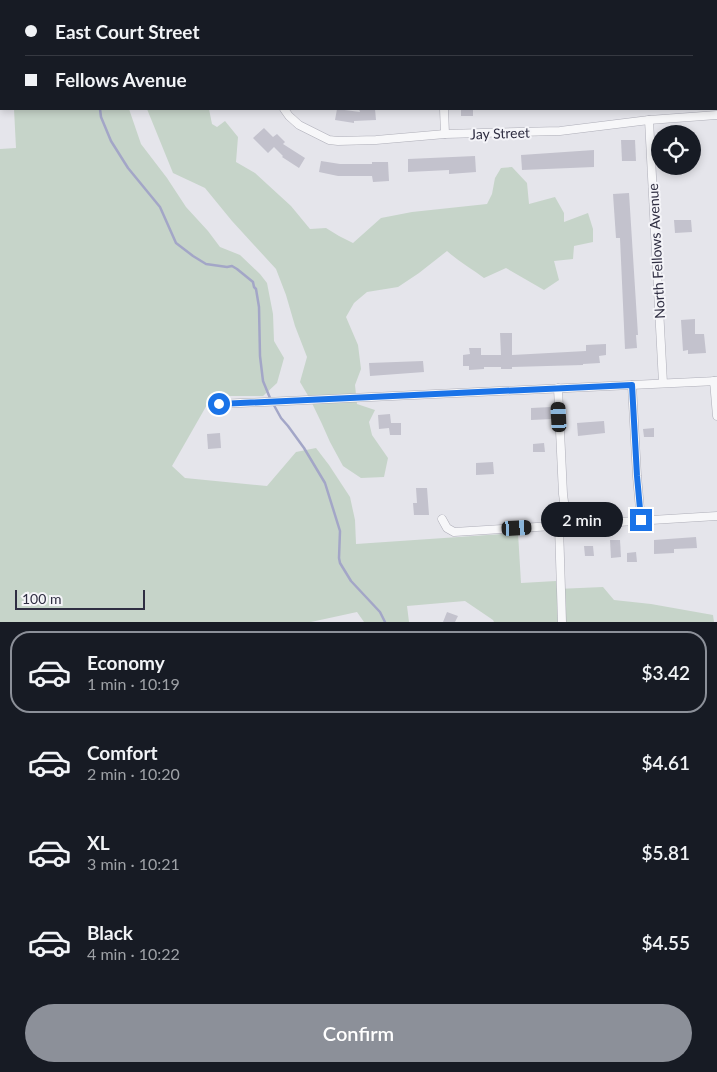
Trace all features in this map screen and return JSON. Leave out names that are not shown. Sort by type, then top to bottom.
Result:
[{"type":"street","name":"Jay Street","points":[[285,110],[288,116],[299,125],[329,140],[338,141],[445,134],[560,131],[649,120],[717,115]]},
{"type":"street","points":[[444,110],[445,134]]},
{"type":"street","name":"North Fellows Avenue","points":[[649,120],[663,383]]},
{"type":"street","points":[[219,404],[715,381],[717,416]]},
{"type":"street","points":[[632,385],[641,520]]},
{"type":"street","points":[[558,388],[563,494],[562,622]]},
{"type":"street","points":[[442,520],[446,528],[454,532],[717,516]]},
{"type":"shaded area","points":[[14,110],[129,110],[141,144],[186,207],[220,247],[240,255],[267,283],[273,314],[274,341],[284,358],[277,383],[263,396],[212,396],[172,466],[185,478],[267,486],[296,452],[316,448],[350,497],[355,520],[356,544],[518,533],[521,583],[556,581],[557,589],[603,587],[614,600],[651,604],[713,615],[714,622],[494,622],[465,601],[407,606],[409,622],[364,622],[357,612],[311,622],[0,622],[0,149],[16,148]]},
{"type":"shaded area","points":[[147,110],[209,110],[212,124],[217,127],[225,121],[238,137],[236,162],[255,173],[291,206],[310,229],[326,228],[353,243],[381,218],[412,212],[487,204],[492,194],[495,178],[501,168],[512,167],[527,183],[529,204],[555,197],[564,213],[564,222],[588,213],[593,229],[593,242],[574,246],[573,259],[554,261],[559,280],[544,290],[506,268],[484,278],[447,251],[398,287],[367,292],[354,303],[346,317],[358,345],[361,369],[355,385],[357,404],[375,410],[369,422],[372,435],[388,458],[384,477],[361,478],[343,466],[300,382],[307,357],[276,269],[205,188],[173,173]]},
{"type":"building","points":[[337,110],[360,112],[359,110],[375,110],[376,120],[354,121],[354,123],[335,120]]},
{"type":"building","points":[[461,110],[473,110],[473,116],[461,116]]},
{"type":"building","points":[[264,128],[273,137],[277,134],[285,142],[283,144],[305,158],[299,168],[282,157],[274,147],[268,153],[253,138]]},
{"type":"building","points":[[621,140],[635,140],[636,161],[622,161]]},
{"type":"building","points":[[594,150],[594,167],[522,170],[521,155]]},
{"type":"building","points":[[475,156],[476,172],[449,174],[449,170],[408,172],[408,159]]},
{"type":"building","points":[[321,161],[340,164],[388,162],[389,181],[373,182],[372,176],[338,176],[319,172]]},
{"type":"building","points":[[629,193],[638,335],[636,335],[637,348],[625,349],[620,238],[616,238],[613,194]]},
{"type":"building","points":[[674,220],[691,220],[692,232],[675,233]]},
{"type":"building","points":[[695,319],[695,334],[704,334],[706,353],[688,354],[688,350],[683,351],[681,320]]},
{"type":"building","points":[[500,333],[512,333],[512,355],[586,351],[586,345],[606,344],[606,355],[599,356],[600,363],[583,365],[512,367],[512,369],[484,367],[484,369],[469,370],[469,366],[463,366],[463,355],[470,354],[469,348],[481,348],[481,355],[501,355]]},
{"type":"building","points":[[423,361],[424,372],[370,376],[369,363]]},
{"type":"building","points":[[551,407],[552,419],[531,420],[531,408]]},
{"type":"building","points":[[390,414],[391,423],[401,423],[401,435],[390,435],[389,428],[379,429],[378,415]]},
{"type":"building","points":[[604,421],[605,433],[578,436],[577,423]]},
{"type":"building","points":[[654,428],[654,437],[644,437],[643,429]]},
{"type":"building","points":[[220,433],[221,448],[208,449],[207,434]]},
{"type":"building","points":[[544,443],[545,452],[533,452],[533,444]]},
{"type":"building","points":[[493,462],[494,474],[476,475],[476,463]]},
{"type":"building","points":[[416,488],[427,488],[429,515],[414,515],[413,503],[417,503]]},
{"type":"building","points":[[696,537],[697,548],[674,549],[674,553],[654,554],[654,540]]},
{"type":"building","points":[[610,540],[620,540],[621,557],[611,558]]},
{"type":"building","points":[[584,546],[593,546],[594,556],[585,556]]},
{"type":"building","points":[[636,552],[637,562],[627,562],[627,553]]},
{"type":"building","points":[[447,612],[458,616],[455,622],[443,622]]},
{"type":"waterway","points":[[100,110],[111,141],[128,168],[160,207],[176,243],[206,264],[232,266],[253,282],[259,307],[260,356],[263,381],[281,418],[304,448],[325,483],[340,531],[340,563],[351,581],[380,612],[385,622]]},
{"type":"route","points":[[219,404],[632,385],[641,520]]}]
